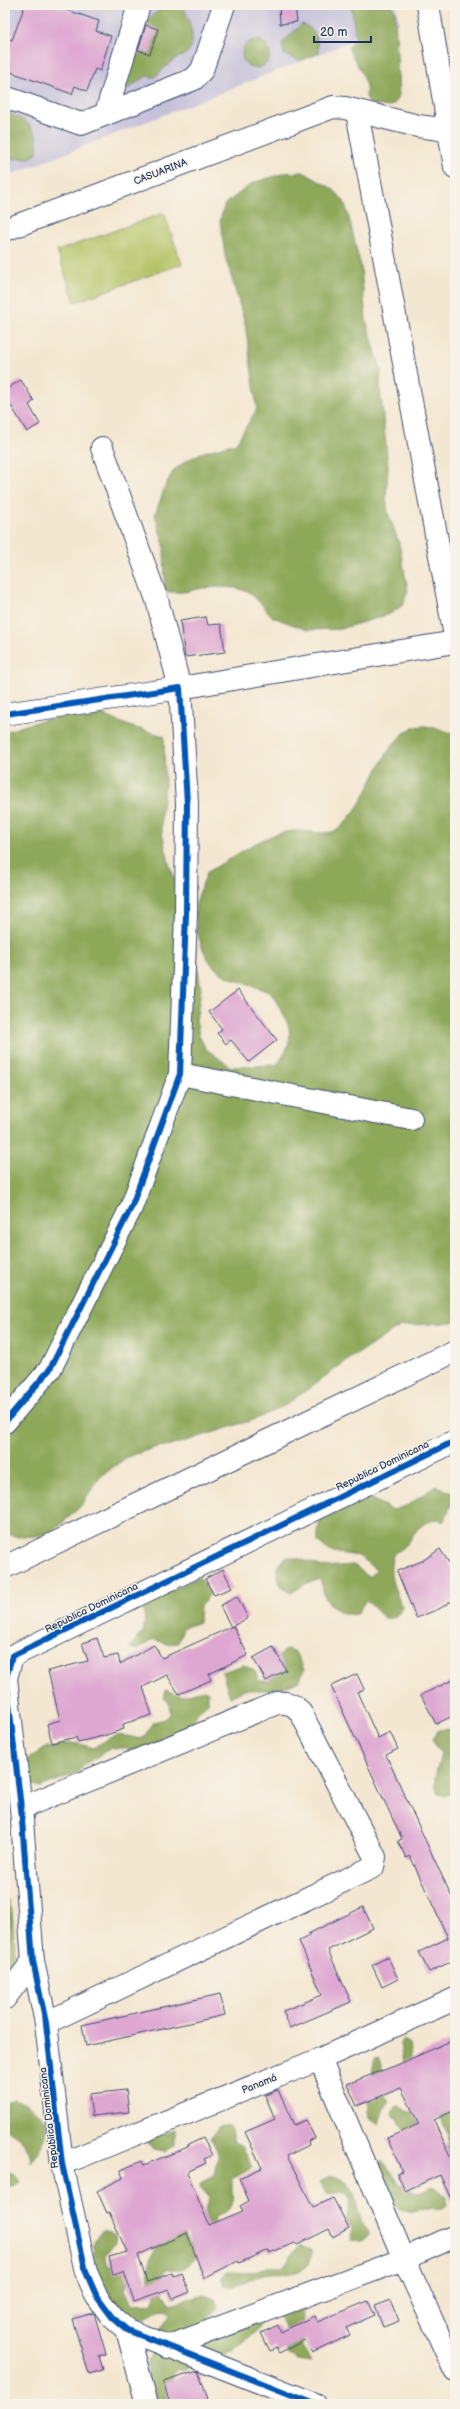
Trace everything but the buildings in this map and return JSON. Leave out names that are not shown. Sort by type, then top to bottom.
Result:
[{"type":"street","points":[[106,113],[139,5]]},
{"type":"street","points":[[5,97],[59,118],[81,124],[194,79],[202,70],[224,5]]},
{"type":"street","points":[[428,5],[455,167]]},
{"type":"street","name":"CASUARINA","points":[[5,230],[332,107],[418,126],[448,130]]},
{"type":"street","points":[[357,112],[455,636]]},
{"type":"street","points":[[5,1422],[50,1369],[124,1222],[180,1074],[186,914],[187,802],[180,688],[157,600],[102,448]]},
{"type":"street","points":[[5,714],[180,688],[455,642]]},
{"type":"street","points":[[180,1074],[411,1119]]},
{"type":"street","points":[[5,1567],[455,1351]]},
{"type":"street","name":"Republica Dominicana","points":[[34,1961],[21,1808],[6,1678],[12,1656],[454,1445]]},
{"type":"street","points":[[21,1808],[277,1703],[286,1702],[299,1709],[375,1857],[373,1867],[46,2023]]},
{"type":"street","points":[[5,1998],[34,1961]]},
{"type":"street","name":"República Dominicana","points":[[34,1961],[46,2023],[62,2164],[86,2272],[97,2297],[112,2317],[127,2330],[315,2404]]},
{"type":"street","name":"Panamá","points":[[62,2164],[320,2059],[455,1999]]},
{"type":"street","points":[[320,2059],[404,2259],[455,2371]]},
{"type":"street","points":[[167,2347],[404,2259],[455,2236]]},
{"type":"street","points":[[127,2330],[147,2404]]},
{"type":"shaded area","points":[[5,5],[396,5],[399,23],[5,177]]},
{"type":"green space","points":[[176,5],[183,7],[188,17],[192,36],[191,48],[184,55],[173,60],[155,77],[146,76],[119,95],[130,59],[144,52],[143,34],[148,21],[158,11]]},
{"type":"green space","points":[[351,5],[391,5],[395,12],[399,96],[395,103],[388,107],[370,104],[366,97],[365,84],[361,71],[348,47],[356,39]]},
{"type":"green space","points":[[302,24],[307,26],[313,32],[317,39],[319,53],[300,61],[284,54],[282,43]]},
{"type":"green space","points":[[256,40],[262,41],[266,44],[269,48],[269,60],[266,64],[262,67],[256,68],[250,67],[246,64],[243,60],[242,54],[243,48],[246,44],[250,41]]},
{"type":"green space","points":[[5,112],[19,118],[30,126],[37,138],[37,154],[29,158],[5,159]]},
{"type":"green space","points":[[303,172],[333,189],[344,201],[349,218],[361,268],[366,320],[381,370],[380,386],[388,466],[386,498],[388,513],[399,543],[408,590],[403,605],[390,614],[340,629],[307,630],[273,617],[251,593],[236,588],[219,587],[202,588],[184,592],[165,592],[164,545],[155,515],[166,484],[174,470],[186,461],[201,453],[236,443],[257,409],[245,323],[225,256],[220,220],[225,204],[253,183],[285,173]]},
{"type":"green space","points":[[164,213],[182,264],[75,302],[57,251]]},
{"type":"green space","points":[[81,712],[99,713],[129,726],[164,736],[165,784],[161,817],[162,833],[170,867],[190,914],[201,990],[196,1020],[199,1036],[206,1049],[231,1067],[277,1065],[284,1054],[290,1036],[286,1020],[271,993],[225,975],[217,970],[205,954],[198,934],[195,913],[197,900],[207,872],[271,836],[294,831],[325,833],[341,827],[360,803],[385,756],[402,735],[412,728],[427,726],[455,734],[455,1322],[401,1326],[345,1362],[286,1405],[256,1419],[173,1445],[157,1447],[127,1457],[100,1477],[80,1507],[54,1531],[36,1536],[18,1537],[5,1533],[5,732],[32,723]]},
{"type":"green space","points":[[436,1486],[451,1492],[454,1499],[443,1522],[438,1519],[428,1522],[416,1531],[404,1547],[394,1553],[391,1567],[392,1580],[402,1606],[399,1613],[393,1618],[384,1618],[366,1600],[357,1614],[347,1614],[338,1610],[326,1599],[320,1579],[305,1584],[291,1593],[281,1586],[278,1579],[277,1567],[285,1557],[294,1557],[323,1567],[354,1565],[369,1577],[377,1571],[359,1556],[331,1552],[318,1542],[320,1520],[324,1514],[336,1505],[365,1496],[393,1510],[408,1505]]},
{"type":"green space","points":[[199,1577],[210,1594],[200,1606],[199,1622],[183,1628],[178,1643],[165,1644],[154,1639],[137,1650],[129,1647],[143,1632],[145,1620],[142,1603]]},
{"type":"green space","points":[[287,1649],[295,1652],[304,1670],[299,1681],[278,1690],[244,1690],[230,1697],[222,1672],[244,1665],[255,1671],[259,1681],[270,1681],[277,1658]]},
{"type":"green space","points":[[166,1690],[181,1696],[204,1690],[208,1692],[208,1703],[196,1713],[190,1732],[131,1757],[127,1748],[111,1748],[85,1764],[77,1773],[40,1787],[29,1783],[20,1764],[47,1747],[50,1748],[72,1743],[94,1748],[109,1738],[122,1735],[143,1738],[154,1722],[165,1719],[171,1713],[169,1705],[164,1698]]},
{"type":"green space","points":[[446,1729],[455,1731],[455,1792],[445,1796],[438,1793],[435,1786],[435,1777],[441,1754],[432,1739],[439,1730]]},
{"type":"green space","points":[[5,1896],[12,1910],[15,1948],[12,1958],[5,1969]]},
{"type":"green space","points":[[402,2040],[409,2043],[413,2070],[403,2064],[400,2044]]},
{"type":"green space","points":[[378,2058],[381,2063],[379,2074],[380,2081],[389,2102],[384,2109],[379,2124],[369,2117],[368,2112],[373,2065],[375,2059]]},
{"type":"green space","points":[[15,2099],[37,2112],[44,2118],[47,2124],[45,2140],[31,2162],[29,2151],[23,2142],[5,2129],[5,2103]]},
{"type":"green space","points":[[400,2105],[406,2111],[417,2114],[418,2126],[444,2149],[447,2147],[448,2135],[440,2116],[450,2111],[455,2113],[455,2152],[453,2156],[449,2157],[410,2135],[392,2113],[396,2106]]},
{"type":"green space","points":[[221,2125],[230,2126],[234,2142],[242,2146],[252,2168],[232,2179],[232,2202],[228,2210],[216,2217],[214,2225],[217,2243],[209,2226],[205,2209],[210,2198],[200,2187],[200,2183],[214,2176],[218,2154],[211,2138]]},
{"type":"green space","points":[[175,2129],[175,2144],[165,2152],[153,2150],[145,2140]]},
{"type":"green space","points":[[383,2161],[399,2185],[417,2192],[432,2187],[437,2188],[447,2197],[447,2206],[442,2209],[427,2208],[408,2211],[396,2206],[388,2194],[378,2169]]},
{"type":"green space","points":[[5,2170],[16,2175],[20,2182],[14,2187],[5,2186]]},
{"type":"green space","points":[[330,2175],[346,2182],[353,2192],[361,2221],[369,2232],[367,2237],[363,2240],[351,2239],[352,2227],[346,2223],[350,2206],[349,2197],[347,2194],[342,2191],[331,2195],[327,2194],[320,2183]]},
{"type":"green space","points":[[182,2229],[185,2237],[197,2253],[198,2257],[183,2268],[168,2269],[162,2274],[161,2286],[170,2304],[204,2295],[216,2299],[218,2307],[211,2316],[184,2338],[157,2334],[171,2314],[168,2311],[158,2311],[144,2318],[133,2320],[126,2318],[105,2287],[99,2274],[93,2249],[96,2238],[103,2230],[114,2235],[115,2242],[105,2255],[108,2266],[124,2265],[128,2279],[125,2290],[132,2305],[151,2304],[155,2294],[148,2274],[154,2250],[162,2238]]},
{"type":"green space","points":[[300,2246],[311,2250],[309,2262],[303,2269],[292,2273],[262,2275],[238,2285],[224,2285],[221,2277],[227,2271],[251,2272],[267,2267],[282,2267],[288,2262],[291,2255]]},
{"type":"green space","points":[[300,2306],[303,2314],[301,2345],[312,2362],[298,2360],[287,2353],[285,2327],[280,2318],[276,2315]]},
{"type":"green space","points":[[238,2313],[260,2324],[258,2328],[237,2347],[223,2356],[204,2350],[207,2342]]},
{"type":"green space","points":[[154,2351],[188,2364],[188,2368],[185,2370],[176,2369],[170,2383],[164,2389],[168,2404],[147,2404],[147,2361]]},
{"type":"cycle path","points":[[5,714],[180,688],[187,803],[186,914],[180,1074],[131,1208],[50,1369],[5,1422]]},
{"type":"cycle path","points":[[315,2404],[127,2330],[112,2317],[97,2297],[86,2272],[62,2164],[46,2023],[33,1961],[21,1808],[6,1678],[12,1656],[455,1441]]}]
